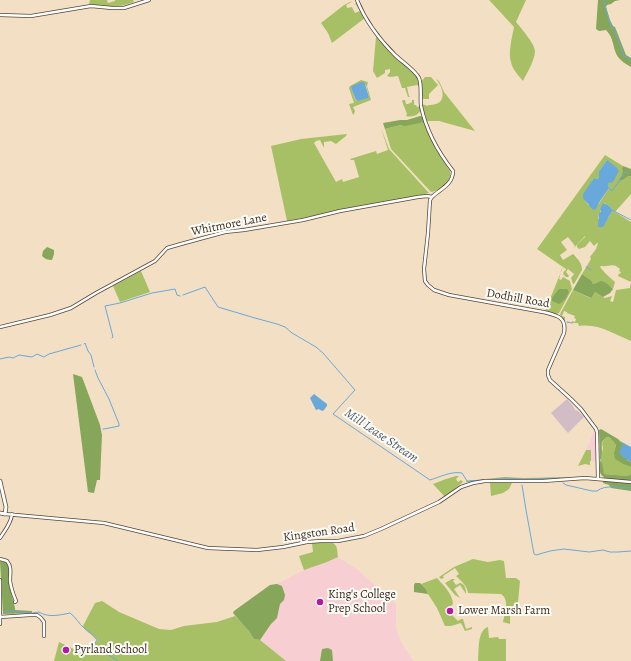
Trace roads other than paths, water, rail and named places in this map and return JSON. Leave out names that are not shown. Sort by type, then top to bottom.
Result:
[{"type":"street","points":[[0,15],[31,16],[91,6],[124,8],[149,0]]},
{"type":"street","points":[[357,0],[374,30],[395,55],[420,79],[420,100],[426,122],[435,144],[453,174],[450,182],[432,197]]},
{"type":"street","name":"Whitmore Lane","points":[[0,327],[50,315],[71,308],[155,261],[167,248],[225,232],[303,220],[418,197],[432,197]]},
{"type":"street","name":"Dodhill Road","points":[[432,197],[430,200],[424,275],[425,281],[430,288],[448,295],[530,309],[555,315],[563,320],[565,327],[564,333],[548,370],[548,375],[550,380],[571,398],[581,409],[596,429],[598,479]]},
{"type":"street","name":"Kingston Road","points":[[0,513],[104,523],[208,548],[257,550],[307,542],[338,541],[364,536],[439,502],[461,487],[473,483],[585,478],[631,482]]},
{"type":"street","points":[[0,481],[6,507],[5,514]]},
{"type":"street","points":[[0,538],[9,525],[12,514]]},
{"type":"street","points":[[0,560],[7,561],[10,565],[11,585],[13,595],[17,601]]},
{"type":"street","points":[[0,580],[0,624]]},
{"type":"street","points":[[0,616],[37,616],[44,622],[46,632],[44,636]]},
{"type":"water","points":[[364,82],[369,97],[357,101],[351,88],[352,86]]},
{"type":"water","points":[[607,160],[619,171],[613,182],[608,183],[609,188],[596,209],[593,210],[583,198],[583,194],[594,178],[599,178],[599,171]]},
{"type":"water","points":[[603,203],[608,205],[612,211],[603,227],[598,227],[599,213],[601,212],[600,209]]},
{"type":"water","points":[[314,394],[327,404],[323,411],[319,409],[316,410],[310,398]]},
{"type":"water","points":[[620,441],[631,447],[631,462],[619,453],[623,445]]},
{"type":"waterway","points":[[605,0],[604,2],[611,27],[614,28],[624,56],[631,60]]},
{"type":"waterway","points":[[609,188],[612,191],[624,174],[627,171],[629,173]]},
{"type":"waterway","points":[[612,210],[631,220]]},
{"type":"waterway","points":[[586,267],[591,270]]},
{"type":"waterway","name":"Mill Lease Stream","points":[[183,295],[205,287],[218,307],[285,327],[292,333],[316,347],[355,390],[333,414],[430,480],[458,473],[462,473],[467,481],[484,480]]},
{"type":"waterway","name":"Mill Lease Stream","points":[[112,338],[105,306],[152,293],[175,289],[177,295],[180,296]]},
{"type":"waterway","points":[[567,322],[572,323]]},
{"type":"waterway","points":[[84,344],[85,343],[91,355],[94,367]]},
{"type":"waterway","name":"Mill Lease Stream","points":[[0,359],[9,357],[13,358],[19,355],[32,357],[37,354],[44,357],[49,354],[81,345]]},
{"type":"waterway","points":[[95,370],[119,424],[119,426],[103,429]]},
{"type":"waterway","name":"Mill Lease Stream","points":[[487,480],[506,478],[560,478]]},
{"type":"waterway","points":[[563,483],[592,491],[609,487],[631,488]]},
{"type":"waterway","name":"Mill Lease Stream","points":[[522,485],[534,554],[536,555],[564,549],[589,552],[603,550],[610,552],[631,551]]},
{"type":"waterway","points":[[4,612],[39,612],[46,615],[70,613],[96,638],[97,640],[94,645],[118,661]]},
{"type":"place","name":"King's College Prep School","points":[[320,602]]},
{"type":"place","name":"Lower Marsh Farm","points":[[450,611]]},
{"type":"place","name":"Pyrland School","points":[[66,650]]}]
